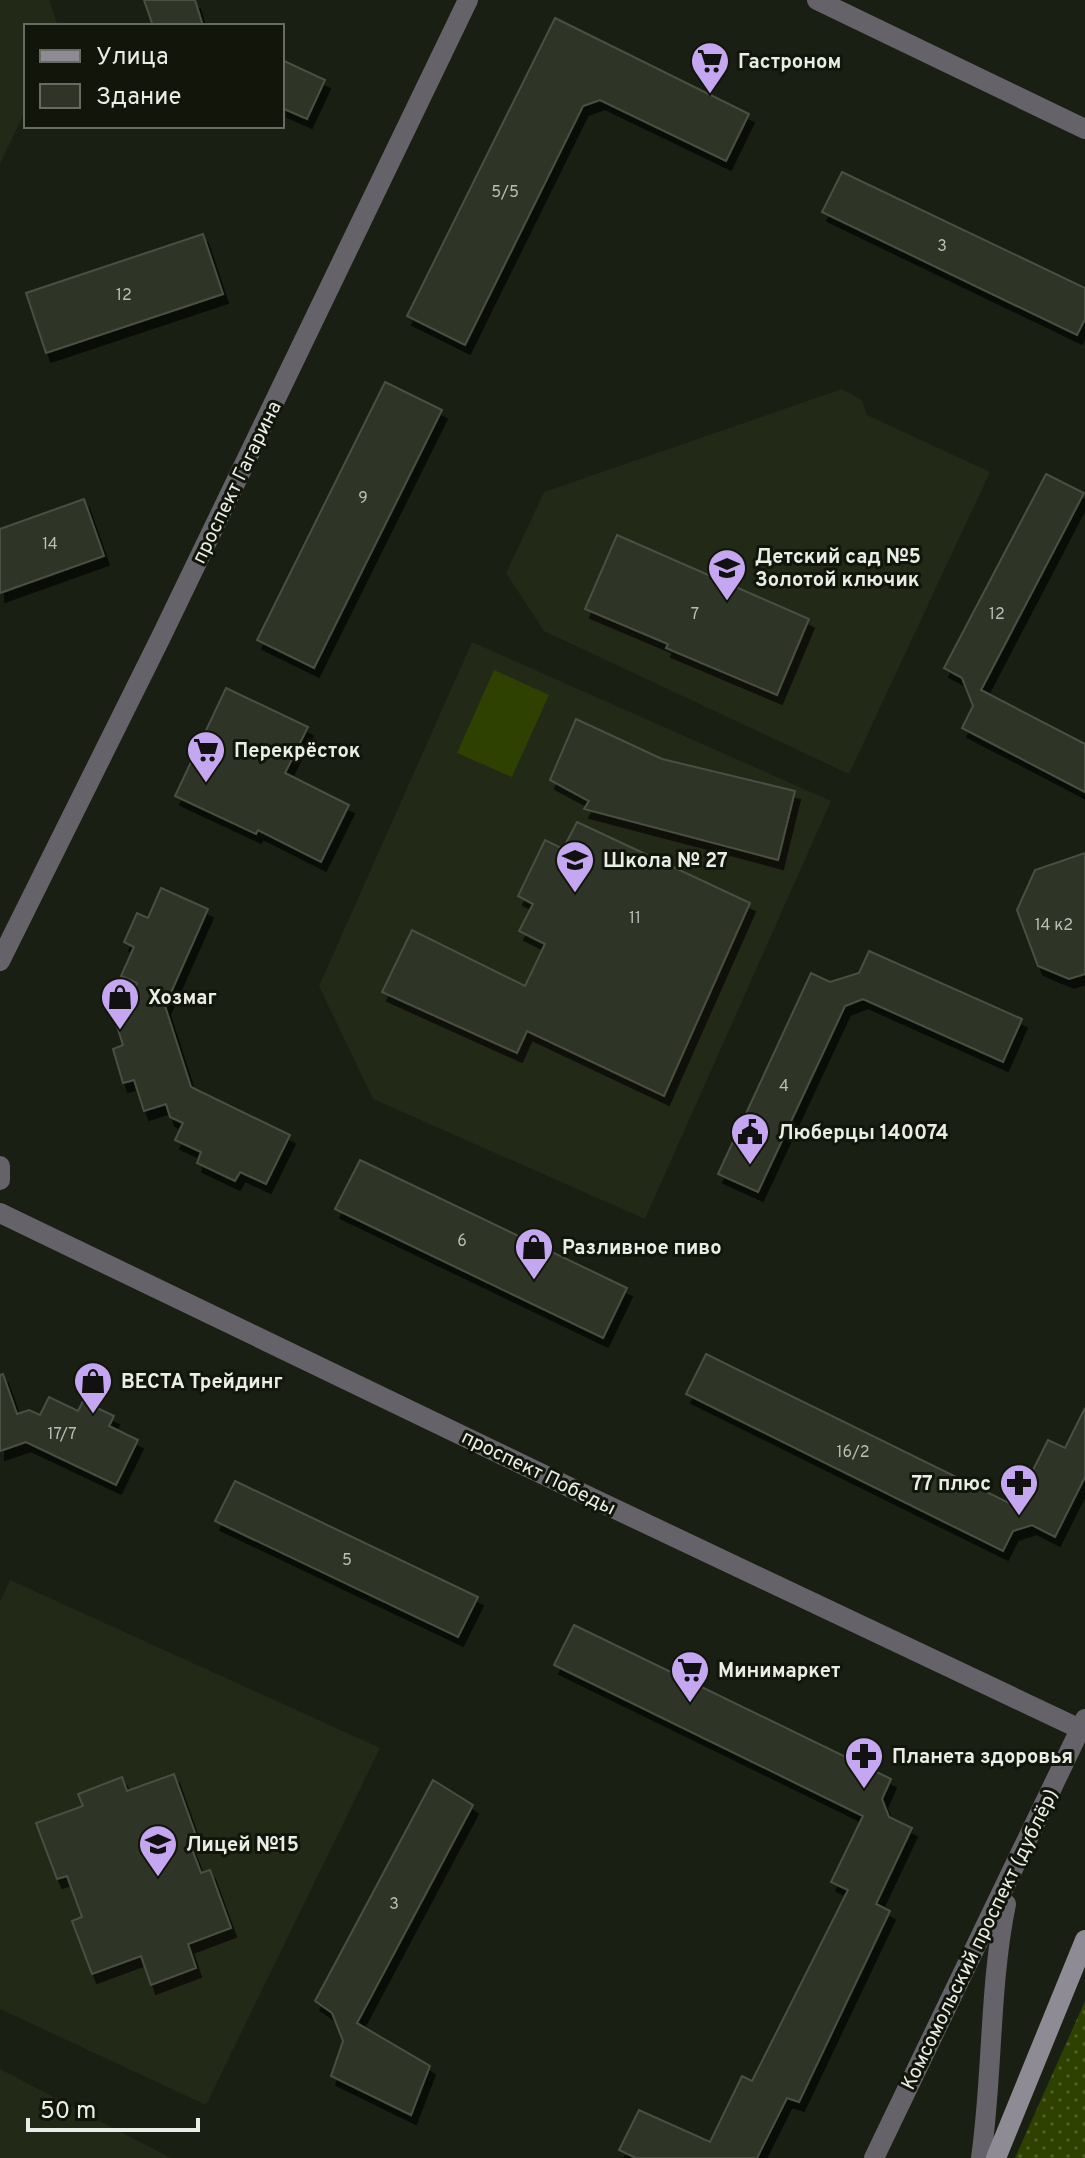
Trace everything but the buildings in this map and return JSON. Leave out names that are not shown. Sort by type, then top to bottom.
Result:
[{"type":"main road","points":[[996,2158],[1085,1940]]},
{"type":"street","name":"проспект Гагарина","points":[[0,961],[161,637],[468,0]]},
{"type":"street","points":[[817,0],[1085,129]]},
{"type":"street","points":[[0,1166],[0,1180]]},
{"type":"street","name":"проспект Победы","points":[[0,1213],[594,1499],[1083,1724]]},
{"type":"street","name":"Комсомольский проспект (дублёр)","points":[[874,2158],[1083,1724]]},
{"type":"street","points":[[981,2158],[988,2114],[999,1939],[1012,1873]]},
{"type":"shaded area","points":[[0,0],[49,0],[57,24],[24,24],[24,113],[0,164]]},
{"type":"shaded area","name":"Детский сад №5 Золотой ключик","points":[[842,389],[862,400],[867,415],[990,472],[849,774],[544,631],[506,573],[544,492]]},
{"type":"shaded area","name":"Школа № 27","points":[[472,642],[831,801],[645,1219],[373,1099],[319,986]]},
{"type":"shaded area","name":"Лицей №15","points":[[10,1580],[380,1748],[206,2105],[0,2009],[0,1602]]},
{"type":"shaded area","points":[[0,2069],[171,2158],[0,2158]]},
{"type":"green space","points":[[494,670],[549,695],[512,777],[457,753]]},
{"type":"green space","points":[[1085,2001],[1085,2158],[1015,2158]]},
{"type":"place","name":"Гастроном","points":[[710,95]]},
{"type":"place","name":"Детский сад №5 Золотой ключик","points":[[727,602]]},
{"type":"place","name":"Перекрёсток","points":[[206,784]]},
{"type":"place","name":"Школа № 27","points":[[575,894]]},
{"type":"place","name":"Хозмаг","points":[[120,1031]]},
{"type":"place","name":"Люберцы 140074","points":[[750,1166]]},
{"type":"place","name":"Разливное пиво","points":[[534,1281]]},
{"type":"place","name":"ВЕСТА Трейдинг","points":[[93,1415]]},
{"type":"place","name":"77 плюс","points":[[1019,1517]]},
{"type":"place","name":"Минимаркет","points":[[690,1704]]},
{"type":"place","name":"Планета здоровья","points":[[864,1790]]},
{"type":"place","name":"Лицей №15","points":[[158,1878]]}]
